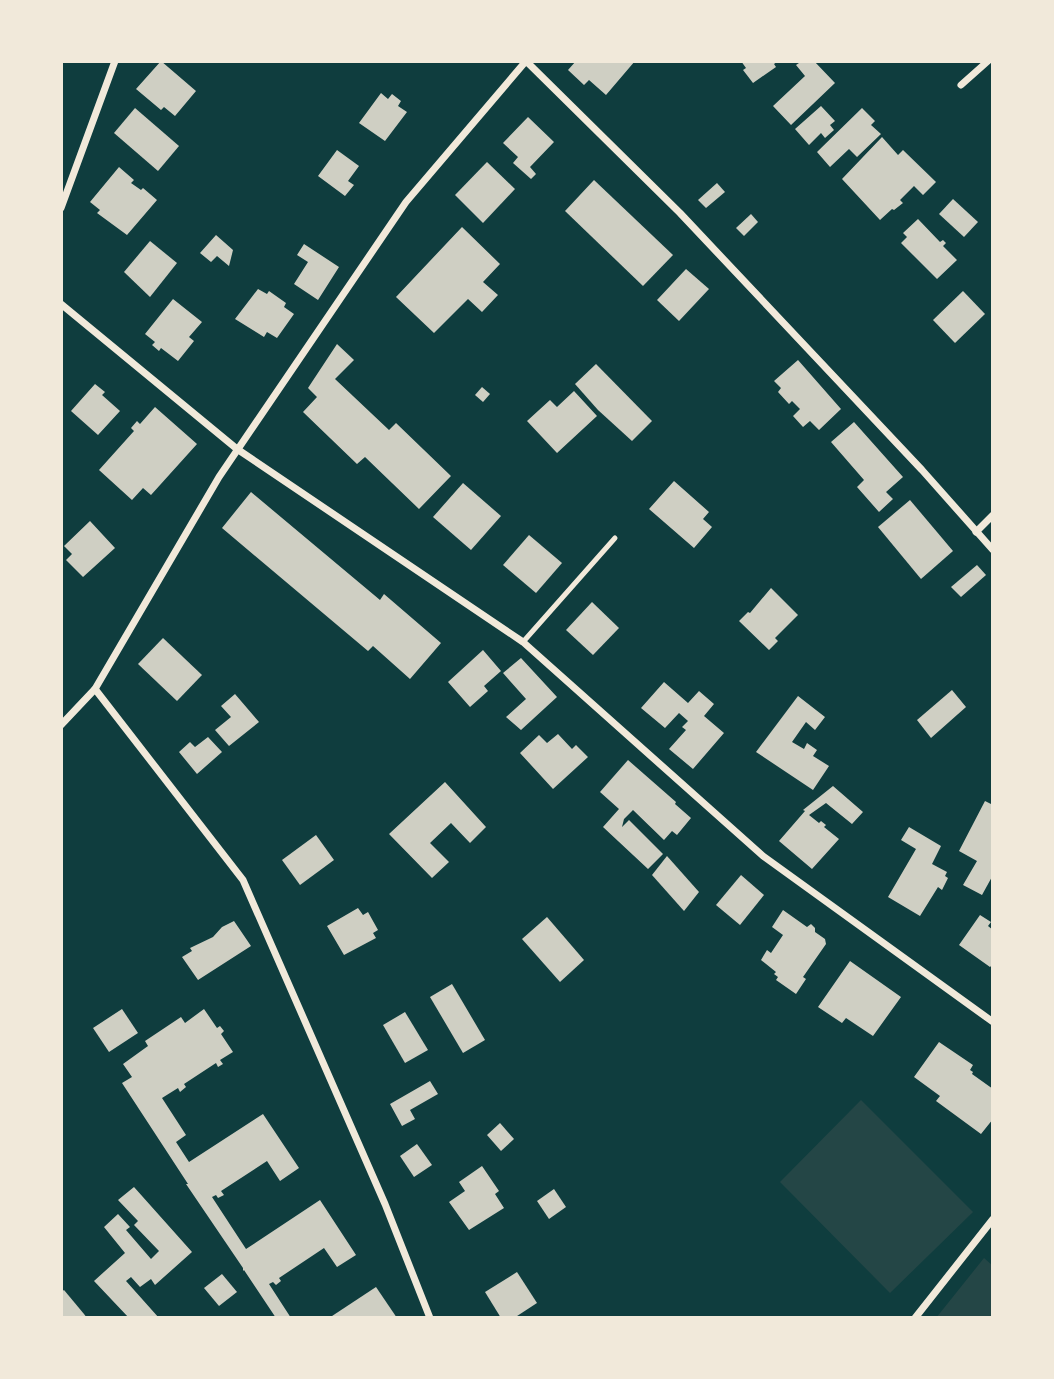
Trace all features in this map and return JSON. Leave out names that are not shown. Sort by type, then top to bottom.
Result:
[{"type":"street","points":[[61,208],[115,61]]},
{"type":"street","points":[[61,725],[95,689],[237,449],[406,201],[526,61],[680,214],[922,470],[993,550]]},
{"type":"street","points":[[961,85],[989,61]]},
{"type":"street","points":[[61,304],[237,449],[523,642],[763,856],[993,1022]]},
{"type":"street","points":[[976,531],[993,515]]},
{"type":"street","points":[[95,689],[243,880],[385,1203],[430,1318]]},
{"type":"street","points":[[915,1318],[993,1219]]},
{"type":"lane","points":[[523,642],[615,538]]},
{"type":"shaded area","points":[[861,1100],[973,1212],[890,1293],[780,1182]]},
{"type":"shaded area","points":[[984,1258],[993,1266],[993,1318],[936,1318]]},
{"type":"building","points":[[161,61],[196,91],[175,116],[164,107],[161,110],[136,89]]},
{"type":"building","points":[[576,61],[635,61],[606,95],[589,80],[584,85],[568,70]]},
{"type":"building","points":[[741,61],[778,61],[774,64],[776,67],[753,83],[743,70],[746,68]]},
{"type":"building","points":[[802,61],[814,61],[835,83],[791,125],[773,106],[805,76],[796,65]]},
{"type":"building","points":[[381,93],[388,99],[392,94],[401,101],[398,106],[407,112],[385,141],[359,123]]},
{"type":"building","points":[[821,106],[835,121],[830,125],[834,130],[825,138],[821,133],[809,145],[795,129]]},
{"type":"building","points":[[135,108],[179,146],[158,171],[114,133]]},
{"type":"building","points":[[862,108],[875,121],[871,125],[881,134],[857,157],[849,149],[830,167],[817,152]]},
{"type":"building","points":[[528,117],[554,142],[530,167],[536,174],[531,179],[513,163],[518,157],[503,143]]},
{"type":"building","points":[[882,137],[898,155],[903,150],[936,182],[923,195],[914,186],[900,200],[903,203],[880,220],[842,179]]},
{"type":"building","points":[[337,150],[359,166],[348,181],[354,185],[345,196],[318,176]]},
{"type":"building","points":[[487,162],[515,189],[483,223],[455,195]]},
{"type":"building","points":[[119,167],[134,180],[131,183],[141,190],[143,188],[157,200],[127,235],[97,213],[100,210],[90,202]]},
{"type":"building","points":[[594,180],[673,255],[643,286],[565,211]]},
{"type":"building","points":[[717,183],[725,192],[706,208],[698,200]]},
{"type":"building","points":[[953,199],[978,222],[964,237],[939,214]]},
{"type":"building","points":[[751,214],[758,222],[744,236],[736,228]]},
{"type":"building","points":[[918,219],[940,242],[943,240],[946,243],[943,246],[957,260],[937,279],[901,243],[907,237],[903,233]]},
{"type":"building","points":[[462,227],[500,264],[483,282],[498,295],[482,312],[468,299],[434,333],[396,297]]},
{"type":"building","points":[[216,235],[233,250],[229,266],[217,256],[211,262],[200,253]]},
{"type":"building","points":[[150,241],[177,263],[150,297],[124,272]]},
{"type":"building","points":[[304,244],[339,267],[318,300],[294,284],[308,262],[297,255]]},
{"type":"building","points":[[686,269],[709,289],[679,321],[657,300]]},
{"type":"building","points":[[258,289],[267,294],[269,291],[286,303],[284,307],[294,314],[277,338],[267,332],[264,337],[235,319]]},
{"type":"building","points":[[963,291],[985,314],[955,343],[933,320]]},
{"type":"building","points":[[173,299],[202,322],[189,337],[194,341],[178,361],[161,348],[159,351],[152,345],[155,342],[145,334]]},
{"type":"building","points":[[337,344],[354,360],[335,379],[389,430],[396,423],[451,476],[419,509],[365,457],[357,464],[303,412],[317,397],[308,388]]},
{"type":"building","points":[[798,360],[841,409],[819,430],[810,421],[803,427],[793,416],[800,409],[792,401],[789,404],[778,392],[781,388],[774,381]]},
{"type":"building","points":[[596,364],[652,421],[632,441],[598,410],[575,384]]},
{"type":"building","points":[[95,384],[105,392],[102,395],[120,411],[98,435],[71,411]]},
{"type":"building","points":[[482,387],[490,394],[483,402],[475,395]]},
{"type":"building","points":[[574,391],[597,416],[557,453],[527,421],[550,400],[557,407]]},
{"type":"building","points":[[155,407],[197,444],[151,495],[143,488],[132,500],[99,470],[134,431],[131,428],[137,421],[140,424]]},
{"type":"building","points":[[854,422],[903,477],[886,492],[893,499],[879,512],[857,487],[864,480],[831,442]]},
{"type":"building","points":[[674,481],[709,512],[703,519],[712,527],[694,548],[649,509]]},
{"type":"building","points":[[463,483],[501,516],[471,550],[433,517]]},
{"type":"building","points":[[251,492],[380,600],[384,594],[441,643],[410,679],[373,646],[368,651],[222,528]]},
{"type":"building","points":[[910,500],[953,551],[921,579],[878,527]]},
{"type":"building","points":[[90,521],[115,548],[83,577],[66,560],[72,554],[64,546]]},
{"type":"building","points":[[529,535],[562,563],[536,593],[503,565]]},
{"type":"building","points":[[977,565],[986,575],[961,597],[951,587]]},
{"type":"building","points":[[771,588],[798,615],[775,638],[778,641],[769,650],[739,621],[750,613]]},
{"type":"building","points":[[592,602],[619,628],[593,655],[566,630]]},
{"type":"building","points":[[163,638],[202,675],[177,701],[138,664]]},
{"type":"building","points":[[483,650],[501,671],[484,686],[488,691],[470,707],[448,682]]},
{"type":"building","points":[[521,658],[557,697],[521,730],[506,717],[526,699],[503,673]]},
{"type":"building","points":[[664,682],[688,703],[699,691],[714,704],[704,716],[724,733],[693,769],[669,749],[686,730],[682,727],[688,721],[679,713],[665,728],[641,708]]},
{"type":"building","points":[[952,690],[966,707],[931,738],[917,720]]},
{"type":"building","points":[[235,694],[259,722],[229,746],[215,730],[231,717],[221,706]]},
{"type":"building","points":[[798,696],[825,717],[815,730],[806,722],[792,742],[804,749],[807,743],[817,750],[813,756],[829,766],[813,790],[756,752]]},
{"type":"building","points":[[558,734],[572,749],[576,745],[588,757],[553,789],[520,753],[539,735],[547,743]]},
{"type":"building","points":[[208,737],[222,752],[197,774],[179,752],[190,742],[195,747]]},
{"type":"building","points":[[628,760],[691,818],[677,835],[672,831],[664,840],[633,810],[624,819],[622,827],[629,820],[663,854],[648,869],[603,827],[619,809],[600,792]]},
{"type":"building","points":[[445,782],[486,827],[470,843],[451,823],[430,843],[449,862],[432,878],[389,834]]},
{"type":"building","points":[[833,786],[863,812],[852,824],[826,803],[809,815],[826,825],[824,827],[839,839],[812,869],[779,841],[805,811],[803,810]]},
{"type":"building","points":[[985,801],[993,805],[993,875],[982,895],[963,885],[977,861],[959,851]]},
{"type":"building","points":[[909,827],[941,846],[932,864],[947,872],[945,876],[948,878],[942,890],[938,887],[920,916],[888,897],[916,849],[901,840]]},
{"type":"building","points":[[316,835],[334,860],[300,885],[282,860]]},
{"type":"building","points":[[667,856],[699,892],[684,911],[652,875]]},
{"type":"building","points":[[741,875],[764,895],[740,925],[716,905]]},
{"type":"building","points":[[358,908],[363,915],[368,912],[378,930],[373,933],[376,938],[344,955],[327,926]]},
{"type":"building","points":[[783,910],[807,927],[811,924],[815,932],[825,939],[826,944],[803,977],[806,979],[796,994],[776,980],[776,972],[761,960],[767,950],[771,953],[783,935],[772,927]]},
{"type":"building","points":[[980,915],[991,922],[988,926],[993,930],[993,964],[990,967],[959,945]]},
{"type":"building","points":[[547,917],[584,960],[560,982],[522,939]]},
{"type":"building","points":[[234,921],[251,946],[198,980],[182,957],[192,951],[190,948],[213,937],[222,927]]},
{"type":"building","points":[[850,961],[901,997],[873,1036],[846,1018],[842,1023],[818,1007]]},
{"type":"building","points":[[452,984],[485,1040],[463,1053],[430,997]]},
{"type":"building","points":[[122,1009],[138,1033],[109,1052],[93,1028]]},
{"type":"building","points":[[204,1009],[217,1028],[220,1026],[224,1031],[221,1034],[233,1052],[220,1060],[223,1064],[218,1067],[216,1063],[184,1084],[186,1087],[180,1092],[178,1088],[162,1098],[186,1135],[176,1142],[189,1162],[263,1114],[299,1168],[280,1181],[267,1161],[221,1191],[224,1195],[212,1197],[246,1249],[320,1200],[356,1255],[337,1267],[324,1248],[279,1278],[281,1281],[276,1285],[273,1282],[269,1284],[291,1318],[276,1318],[122,1083],[132,1077],[123,1064],[148,1046],[145,1041],[181,1017],[185,1023]]},
{"type":"building","points":[[405,1012],[428,1050],[405,1063],[383,1025]]},
{"type":"building","points":[[939,1042],[973,1065],[970,1070],[972,1074],[993,1089],[993,1119],[981,1134],[936,1101],[940,1096],[914,1077]]},
{"type":"building","points":[[430,1081],[438,1094],[410,1110],[415,1119],[402,1126],[390,1104]]},
{"type":"building","points":[[500,1123],[514,1139],[501,1151],[487,1135]]},
{"type":"building","points":[[417,1144],[432,1165],[414,1177],[400,1156]]},
{"type":"building","points":[[482,1166],[499,1191],[495,1194],[504,1208],[469,1230],[449,1202],[465,1191],[459,1182]]},
{"type":"building","points":[[134,1187],[192,1252],[155,1285],[151,1279],[140,1287],[131,1277],[126,1281],[159,1318],[129,1318],[94,1281],[125,1253],[104,1227],[118,1214],[130,1227],[126,1230],[151,1259],[159,1251],[134,1225],[138,1221],[118,1200]]},
{"type":"building","points":[[554,1189],[566,1207],[549,1219],[537,1201]]},
{"type":"building","points":[[517,1272],[537,1303],[514,1318],[501,1318],[485,1292]]},
{"type":"building","points":[[222,1274],[237,1292],[219,1306],[204,1288]]},
{"type":"building","points":[[376,1287],[397,1318],[329,1318]]},
{"type":"building","points":[[64,1290],[87,1318],[61,1318],[61,1292]]}]
